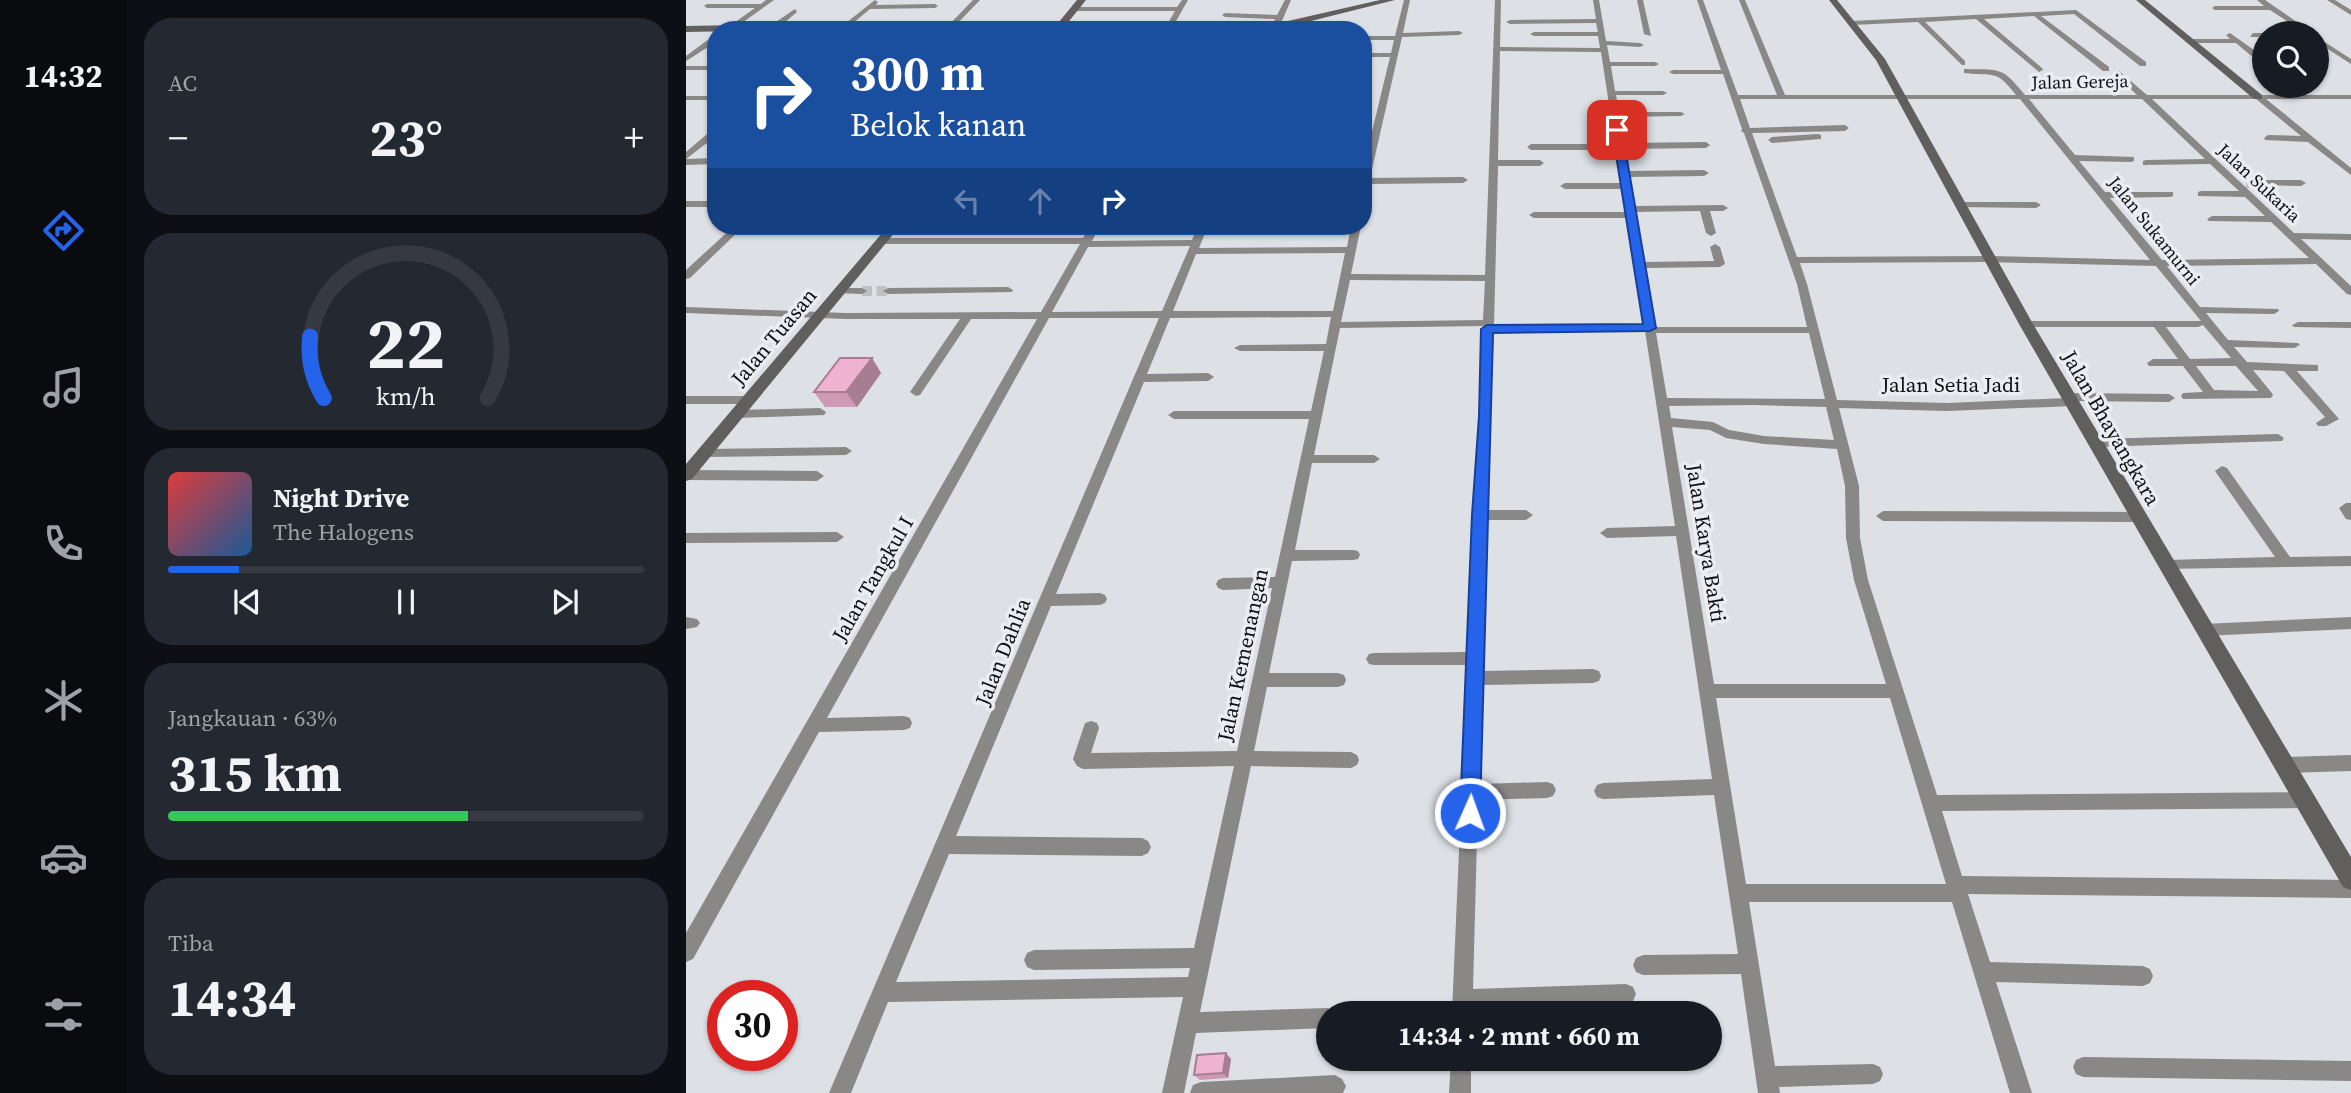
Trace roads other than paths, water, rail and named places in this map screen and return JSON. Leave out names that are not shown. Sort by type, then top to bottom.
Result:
[{"type":"street","points":[[740,21],[771,0]]},
{"type":"street","points":[[851,21],[877,0]]},
{"type":"street","points":[[956,21],[977,0]]},
{"type":"street","points":[[1065,21],[1082,0]]},
{"type":"street","points":[[1172,21],[1185,0]]},
{"type":"street","points":[[1281,21],[1288,0]]},
{"type":"street","points":[[1298,21],[1391,0]]},
{"type":"street","points":[[1372,134],[1395,55],[1407,0]]},
{"type":"street","points":[[1463,1001],[1480,515],[1486,416],[1488,278],[1493,235],[1492,163],[1498,0]]},
{"type":"street","name":"Jalan Karya Bakti","points":[[1596,0],[1683,531],[1767,1085]]},
{"type":"street","points":[[1640,0],[1648,34]]},
{"type":"street","points":[[1700,0],[1794,260],[1852,486],[1853,538],[1857,567],[2021,1093]]},
{"type":"street","points":[[1742,0],[1782,97]]},
{"type":"street","name":"Jalan Bhayangkara","points":[[1833,0],[1880,60],[2026,324],[2351,879]]},
{"type":"street","points":[[2140,0],[2252,92]]},
{"type":"street","points":[[2260,0],[2291,21]]},
{"type":"street","points":[[2330,0],[2351,13]]},
{"type":"street","points":[[707,6],[763,6]]},
{"type":"street","points":[[868,7],[935,6]]},
{"type":"street","points":[[1852,23],[2036,16],[2090,8]]},
{"type":"street","points":[[2215,8],[2271,8]]},
{"type":"street","points":[[1074,9],[1177,10]]},
{"type":"street","points":[[1131,11],[1177,10]]},
{"type":"street","points":[[782,21],[795,12]]},
{"type":"street","points":[[2076,12],[2143,64]]},
{"type":"street","points":[[1225,15],[1258,21]]},
{"type":"street","points":[[2036,16],[2106,69]]},
{"type":"street","points":[[1978,18],[2039,70]]},
{"type":"street","name":"Jalan Sukamurni","points":[[1919,19],[1964,67],[2002,74],[2267,395],[2219,396]]},
{"type":"street","points":[[1510,22],[1602,42],[1654,64]]},
{"type":"street","points":[[686,29],[707,29]]},
{"type":"street","points":[[1372,37],[1447,37],[1459,33]]},
{"type":"street","points":[[2226,33],[2252,52]]},
{"type":"street","points":[[1534,34],[1640,44]]},
{"type":"street","points":[[2191,41],[2238,41]]},
{"type":"street","points":[[1497,49],[1602,42]]},
{"type":"street","points":[[687,58],[707,44]]},
{"type":"street","points":[[2329,47],[2351,62]]},
{"type":"street","points":[[1372,55],[1395,55]]},
{"type":"street","points":[[686,68],[707,68]]},
{"type":"street","points":[[1673,72],[1725,72]]},
{"type":"street","name":"Jalan Sukaria","points":[[2119,73],[2241,183],[2249,194],[2351,292]]},
{"type":"street","points":[[1612,93],[1663,93]]},
{"type":"street","name":"Jalan Gereja","points":[[1733,97],[2252,97]]},
{"type":"street","name":"Jalan Gereja","points":[[2329,97],[2351,97]]},
{"type":"street","points":[[686,98],[707,98]]},
{"type":"street","points":[[2259,98],[2351,172]]},
{"type":"street","points":[[1616,114],[1681,114]]},
{"type":"street","points":[[1747,136],[1842,132]]},
{"type":"street","points":[[2268,138],[2309,139]]},
{"type":"street","points":[[686,141],[705,140]]},
{"type":"street","points":[[686,156],[705,140]]},
{"type":"street","points":[[1531,147],[1706,145]]},
{"type":"street","points":[[2072,159],[2131,159]]},
{"type":"street","points":[[686,162],[707,161]]},
{"type":"street","points":[[2146,163],[2214,161]]},
{"type":"street","points":[[1492,163],[1540,163]]},
{"type":"street","points":[[1564,186],[1704,173]]},
{"type":"street","points":[[1372,179],[1463,180]]},
{"type":"street","points":[[2264,183],[2301,183]]},
{"type":"street","points":[[2102,194],[2170,194]]},
{"type":"street","points":[[2202,194],[2249,194]]},
{"type":"street","points":[[686,204],[707,204]]},
{"type":"street","points":[[1960,205],[2036,205]]},
{"type":"street","points":[[1703,208],[1711,233]]},
{"type":"street","points":[[1534,215],[1723,208]]},
{"type":"street","points":[[2212,219],[2275,219]]},
{"type":"street","points":[[686,276],[729,235]]},
{"type":"street","name":"Jalan Tuasan","points":[[686,475],[886,235]]},
{"type":"street","name":"Jalan Tangkul I","points":[[686,952],[1090,235]]},
{"type":"street","name":"Jalan Dahlia","points":[[840,1093],[1199,235]]},
{"type":"street","name":"Jalan Kemenangan","points":[[1173,1093],[1354,235]]},
{"type":"street","points":[[2293,236],[2351,237]]},
{"type":"street","points":[[881,241],[1086,242],[1352,250]]},
{"type":"street","points":[[1639,265],[1720,264],[1715,247]]},
{"type":"street","points":[[1794,260],[1989,259],[2159,263],[2318,261]]},
{"type":"street","points":[[686,262],[700,262]]},
{"type":"street","points":[[1347,277],[1488,278]]},
{"type":"street","points":[[888,291],[1008,290]]},
{"type":"street","points":[[839,291],[862,291]]},
{"type":"street","points":[[686,310],[820,315],[1164,316],[1337,319],[1487,326],[1813,330]]},
{"type":"street","points":[[2197,310],[2274,311]]},
{"type":"street","points":[[916,392],[967,316]]},
{"type":"street","points":[[2026,324],[2198,324]]},
{"type":"street","points":[[2158,325],[2210,393],[2219,396]]},
{"type":"street","points":[[2298,325],[2351,325]]},
{"type":"street","points":[[2223,343],[2294,345]]},
{"type":"street","points":[[1240,348],[1330,346]]},
{"type":"street","points":[[2153,363],[2314,368]]},
{"type":"street","points":[[2287,367],[2333,419],[2322,423]]},
{"type":"street","points":[[1139,378],[1208,377]]},
{"type":"street","points":[[2187,396],[2219,396]]},
{"type":"street","name":"Jalan Setia Jadi","points":[[1660,402],[1829,403],[1947,408],[2071,399],[2169,398]]},
{"type":"street","points":[[686,400],[747,400]]},
{"type":"street","points":[[737,414],[820,412]]},
{"type":"street","points":[[1174,415],[1315,415]]},
{"type":"street","points":[[1664,422],[1713,426],[1726,434],[1764,440],[1840,445]]},
{"type":"street","points":[[2096,443],[2278,438]]},
{"type":"street","points":[[705,453],[846,451]]},
{"type":"street","points":[[1306,458],[1374,459]]},
{"type":"street","points":[[2222,471],[2287,562]]},
{"type":"street","points":[[686,475],[817,476]]},
{"type":"street","points":[[2351,508],[2346,508],[2351,516]]},
{"type":"street","points":[[1480,515],[1527,515]]},
{"type":"street","points":[[1883,516],[2138,516]]},
{"type":"street","points":[[1607,533],[1683,531]]},
{"type":"street","points":[[686,538],[837,537]]},
{"type":"street","points":[[1286,556],[1353,555]]},
{"type":"street","points":[[2167,565],[2351,561]]},
{"type":"street","points":[[1223,584],[1280,582]]},
{"type":"street","points":[[1046,600],[1100,599]]},
{"type":"street","points":[[2203,630],[2351,623]]},
{"type":"street","points":[[1374,659],[1475,658]]},
{"type":"street","points":[[1474,678],[1593,676]]},
{"type":"street","points":[[1259,680],[1338,680]]},
{"type":"street","points":[[1707,691],[1895,691]]},
{"type":"street","points":[[814,725],[904,723]]},
{"type":"street","points":[[1091,728],[1081,759],[1083,761],[1243,758],[1351,760]]},
{"type":"street","points":[[2284,765],[2351,763]]},
{"type":"street","points":[[1603,791],[1722,787]]},
{"type":"street","points":[[1471,792],[1547,790]]},
{"type":"street","points":[[1930,803],[2305,800]]},
{"type":"street","points":[[945,845],[1142,846]]},
{"type":"street","points":[[1738,893],[1957,889],[2351,890]]},
{"type":"street","points":[[1034,960],[1201,958]]},
{"type":"street","points":[[1643,965],[1748,964]]},
{"type":"street","points":[[1983,972],[2143,976]]},
{"type":"street","points":[[882,992],[1195,987]]},
{"type":"street","points":[[1531,1001],[1626,994]]},
{"type":"street","points":[[1188,1023],[1316,1018]]},
{"type":"street","points":[[2083,1067],[2351,1071]]},
{"type":"street","points":[[1460,1093],[1461,1071]]},
{"type":"street","points":[[1767,1085],[1873,1074]]},
{"type":"street","points":[[1201,1093],[1335,1086]]},
{"type":"tunnel","points":[[2246,183],[2264,183]]},
{"type":"tunnel","points":[[862,291],[888,291]]}]
